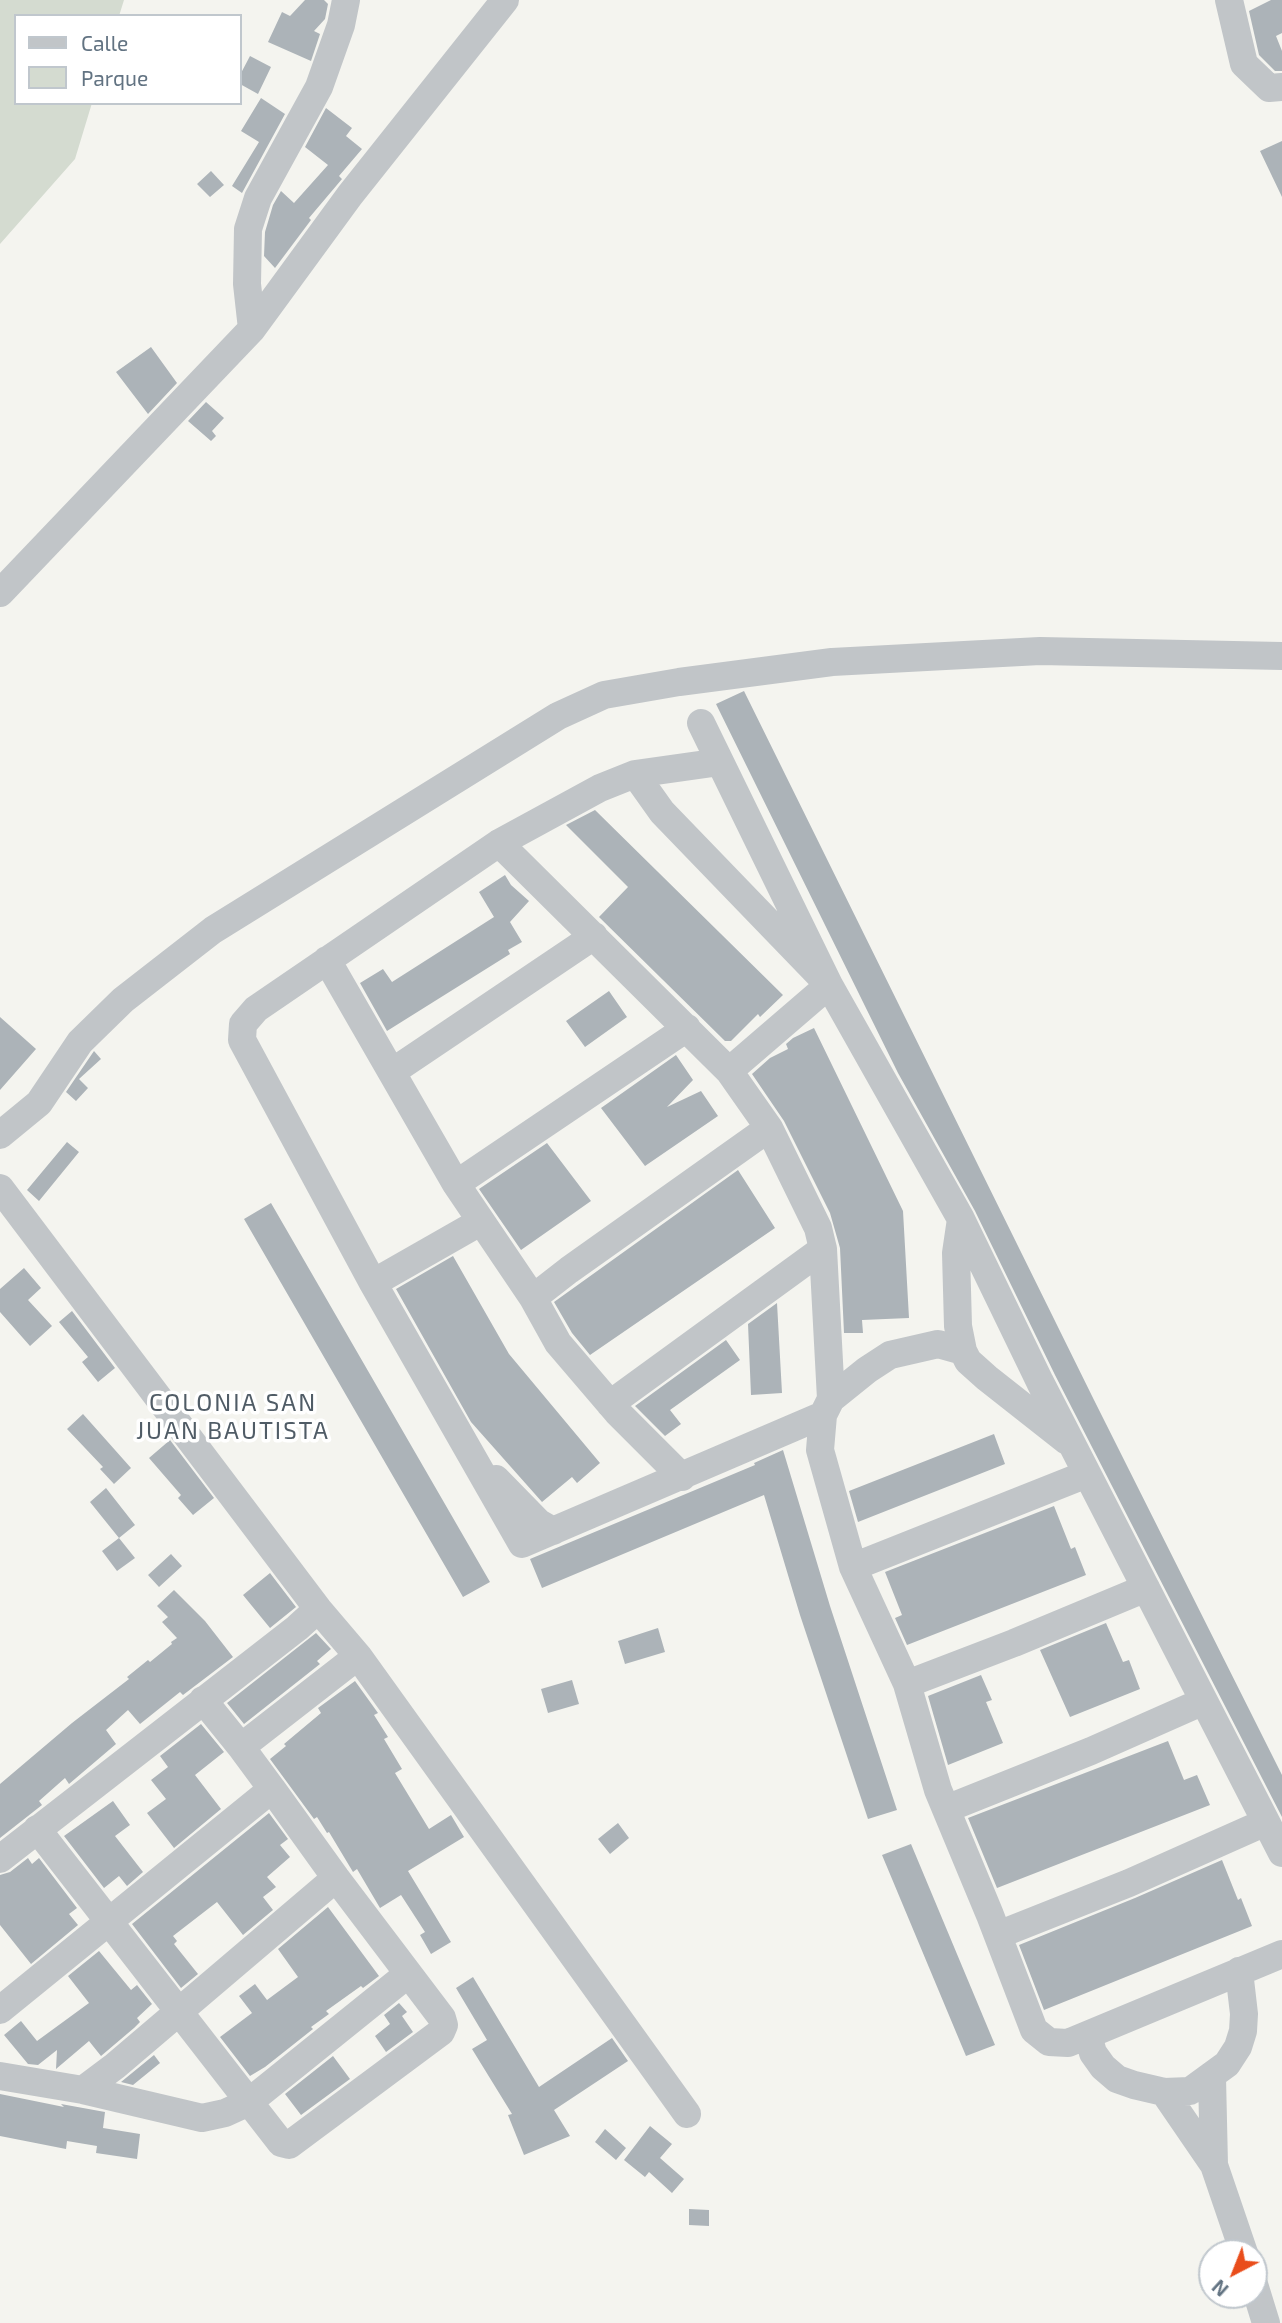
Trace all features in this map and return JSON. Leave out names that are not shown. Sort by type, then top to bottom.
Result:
[{"type":"street","points":[[252,329],[247,284],[248,229],[258,198],[319,87],[341,25],[346,0]]},
{"type":"street","points":[[0,593],[252,329],[350,195],[505,0]]},
{"type":"street","points":[[1229,0],[1244,64],[1269,88],[1282,86]]},
{"type":"street","points":[[0,1135],[39,1103],[80,1042],[123,1000],[213,930],[534,730],[604,695],[679,682],[832,662],[1040,651],[1282,656]]},
{"type":"street","points":[[701,723],[829,985],[961,1219],[1072,1445],[1282,1853]]},
{"type":"street","points":[[720,762],[635,774],[600,788],[499,843],[256,1009],[243,1024],[242,1040],[373,1283],[522,1544],[682,1477],[827,1407],[844,1388],[890,1355],[938,1343],[963,1351]]},
{"type":"street","points":[[635,774],[662,812],[829,985]]},
{"type":"street","points":[[499,843],[729,1071],[769,1128],[818,1228],[823,1249],[827,1407],[820,1450],[853,1567],[907,1684],[938,1790],[1034,2030],[1049,2042],[1069,2043],[1282,1954]]},
{"type":"street","points":[[392,1072],[594,936]]},
{"type":"street","points":[[327,960],[456,1184],[534,1298],[558,1343],[610,1404],[682,1477]]},
{"type":"street","points":[[729,1071],[829,985]]},
{"type":"street","points":[[456,1184],[687,1028]]},
{"type":"street","points":[[534,1298],[569,1270],[769,1128]]},
{"type":"street","points":[[0,1188],[318,1609],[358,1656],[687,2113]]},
{"type":"street","points":[[961,1219],[956,1253],[958,1326],[963,1351],[968,1361],[987,1378],[1072,1445]]},
{"type":"street","points":[[373,1283],[480,1222]]},
{"type":"street","points":[[610,1404],[823,1249]]},
{"type":"street","points":[[853,1567],[1087,1474]]},
{"type":"street","points":[[907,1684],[1146,1588]]},
{"type":"street","points":[[0,1859],[318,1609]]},
{"type":"street","points":[[241,1746],[358,1656]]},
{"type":"street","points":[[37,1829],[281,2143],[289,2145],[441,2032],[444,2025],[442,2018],[204,1700]]},
{"type":"street","points":[[947,1810],[1204,1701]]},
{"type":"street","points":[[0,2010],[272,1789]]},
{"type":"street","points":[[998,1936],[1129,1883],[1266,1822]]},
{"type":"street","points":[[83,2090],[336,1878]]},
{"type":"street","points":[[1088,2035],[1098,2060],[1118,2079],[1164,2092],[1190,2091],[1227,2064],[1238,2046],[1243,2031],[1239,1971]]},
{"type":"street","points":[[0,2077],[83,2090],[202,2118],[225,2113],[249,2102],[408,1974]]},
{"type":"street","points":[[1212,2077],[1214,2165]]},
{"type":"street","points":[[1164,2092],[1214,2165],[1239,2239]]},
{"type":"green space","points":[[0,0],[124,0],[120,14],[14,14],[14,105],[91,105],[75,159],[0,244]]},
{"type":"building","points":[[305,0],[324,0],[328,4],[325,19],[314,31],[320,34],[311,61],[268,42],[282,12],[290,16]]},
{"type":"building","points":[[1271,0],[1282,0],[1282,33],[1276,36],[1282,51],[1282,71],[1275,71],[1259,55],[1249,11]]},
{"type":"building","points":[[250,56],[271,67],[258,94],[242,85],[242,71]]},
{"type":"building","points":[[261,98],[285,114],[242,193],[232,186],[259,142],[241,131]]},
{"type":"building","points":[[326,108],[352,128],[346,136],[362,149],[339,176],[342,179],[309,218],[311,220],[275,268],[264,256],[265,232],[273,205],[281,191],[294,203],[328,165],[305,147]]},
{"type":"building","points":[[1282,141],[1282,197],[1260,151]]},
{"type":"building","points":[[211,171],[224,185],[210,197],[197,184]]},
{"type":"building","points":[[151,347],[177,383],[148,414],[116,372]]},
{"type":"building","points":[[206,402],[224,418],[212,431],[216,436],[211,441],[188,421]]},
{"type":"building","points":[[744,691],[1282,1775],[1282,1817],[1055,1375],[975,1211],[898,1073],[716,704]]},
{"type":"building","points":[[595,810],[783,995],[760,1017],[758,1014],[731,1041],[725,1041],[599,917],[628,887],[566,825]]},
{"type":"building","points":[[505,875],[511,885],[529,901],[510,922],[522,942],[508,950],[510,954],[387,1031],[360,983],[383,969],[392,982],[494,917],[479,892]]},
{"type":"building","points":[[609,991],[627,1017],[585,1047],[566,1021]]},
{"type":"building","points":[[0,1017],[36,1049],[0,1090]]},
{"type":"building","points":[[814,1028],[903,1211],[909,1318],[862,1320],[863,1333],[844,1333],[840,1248],[830,1213],[784,1121],[752,1074],[770,1058],[788,1049],[786,1044],[793,1038]]},
{"type":"building","points":[[94,1051],[101,1059],[79,1079],[88,1088],[76,1101],[66,1092]]},
{"type":"building","points":[[676,1055],[693,1080],[667,1107],[701,1091],[718,1116],[645,1166],[601,1108]]},
{"type":"building","points":[[67,1142],[79,1152],[39,1201],[27,1190]]},
{"type":"building","points":[[547,1143],[591,1201],[521,1250],[479,1189]]},
{"type":"building","points":[[738,1170],[775,1228],[590,1355],[572,1333],[554,1302]]},
{"type":"building","points":[[271,1203],[490,1582],[463,1597],[244,1219]]},
{"type":"building","points":[[453,1256],[509,1354],[600,1463],[577,1483],[572,1477],[542,1502],[471,1422],[396,1289]]},
{"type":"building","points":[[24,1268],[41,1288],[28,1300],[52,1326],[30,1346],[0,1312],[0,1289]]},
{"type":"building","points":[[777,1303],[782,1393],[751,1395],[748,1324]]},
{"type":"building","points":[[72,1311],[115,1368],[98,1382],[82,1362],[88,1357],[59,1322]]},
{"type":"building","points":[[726,1340],[740,1360],[670,1410],[681,1424],[665,1436],[635,1406]]},
{"type":"building","points":[[83,1414],[131,1468],[114,1484],[100,1469],[103,1467],[67,1429]]},
{"type":"building","points":[[994,1434],[1005,1464],[858,1522],[849,1491]]},
{"type":"building","points":[[170,1440],[214,1498],[193,1515],[178,1498],[181,1495],[149,1458]]},
{"type":"building","points":[[783,1450],[830,1606],[897,1810],[868,1819],[800,1615],[764,1495],[542,1588],[530,1559],[755,1465],[754,1463]]},
{"type":"building","points":[[106,1488],[135,1525],[119,1538],[90,1502]]},
{"type":"building","points":[[1054,1506],[1071,1549],[1075,1547],[1086,1575],[907,1645],[895,1618],[902,1615],[885,1572]]},
{"type":"building","points":[[119,1538],[135,1558],[117,1571],[102,1551]]},
{"type":"building","points":[[171,1554],[182,1566],[159,1587],[148,1575]]},
{"type":"building","points":[[270,1573],[296,1607],[270,1628],[243,1595]]},
{"type":"building","points":[[174,1590],[205,1621],[233,1657],[183,1695],[180,1692],[140,1724],[128,1710],[106,1730],[116,1744],[69,1784],[65,1778],[39,1801],[42,1805],[0,1838],[0,1784],[129,1679],[127,1677],[172,1644],[177,1638],[162,1622],[168,1617],[157,1606]]},
{"type":"building","points":[[1106,1623],[1123,1662],[1129,1660],[1140,1689],[1070,1717],[1040,1650]]},
{"type":"building","points":[[658,1628],[665,1652],[625,1664],[618,1641]]},
{"type":"building","points":[[316,1633],[331,1649],[317,1661],[320,1664],[244,1724],[227,1703]]},
{"type":"building","points":[[981,1675],[992,1700],[986,1702],[1003,1743],[948,1765],[928,1696]]},
{"type":"building","points":[[572,1680],[579,1704],[548,1713],[541,1689]]},
{"type":"building","points":[[355,1681],[378,1713],[374,1715],[388,1737],[384,1739],[402,1769],[395,1773],[429,1829],[451,1815],[464,1837],[408,1871],[451,1942],[431,1954],[420,1935],[425,1932],[401,1895],[380,1908],[357,1869],[353,1872],[329,1832],[327,1833],[317,1817],[314,1819],[270,1759],[321,1713],[318,1708]]},
{"type":"building","points":[[201,1724],[224,1752],[195,1775],[221,1809],[174,1848],[147,1813],[166,1799],[151,1780],[168,1767],[160,1756]]},
{"type":"building","points":[[1168,1741],[1184,1780],[1197,1775],[1210,1805],[997,1888],[968,1818]]},
{"type":"building","points":[[113,1801],[130,1825],[115,1836],[143,1872],[127,1886],[119,1876],[104,1888],[64,1836]]},
{"type":"building","points":[[269,1813],[288,1839],[280,1845],[290,1857],[267,1877],[276,1887],[263,1897],[273,1910],[243,1935],[217,1902],[173,1936],[177,1941],[174,1944],[198,1974],[181,1988],[132,1924]]},
{"type":"building","points":[[618,1823],[629,1838],[610,1854],[598,1839]]},
{"type":"building","points":[[911,1844],[995,2045],[966,2056],[882,1855]]},
{"type":"building","points":[[28,1858],[32,1864],[39,1858],[77,1908],[69,1914],[78,1925],[31,1964],[0,1925],[0,1875],[10,1872]]},
{"type":"building","points":[[1222,1860],[1252,1926],[1044,2010],[1019,1945]]},
{"type":"building","points":[[328,1907],[379,1976],[326,2011],[329,2014],[311,2027],[313,2029],[250,2076],[220,2037],[252,2013],[239,1996],[255,1984],[267,2000],[298,1977],[278,1949]]},
{"type":"building","points":[[99,1951],[131,1990],[137,1985],[152,2004],[137,2018],[140,2022],[101,2056],[89,2041],[56,2069],[57,2050],[38,2065],[28,2064],[4,2035],[21,2021],[37,2041],[89,2003],[68,1976]]},
{"type":"building","points":[[473,1977],[539,2087],[612,2038],[628,2061],[554,2110],[570,2136],[524,2155],[508,2115],[512,2114],[472,2049],[487,2040],[456,1988]]},
{"type":"building","points":[[399,2003],[407,2012],[402,2016],[413,2032],[386,2052],[375,2036],[390,2024],[384,2015]]},
{"type":"building","points":[[154,2055],[160,2063],[133,2085],[121,2082]]},
{"type":"building","points":[[333,2056],[350,2079],[301,2115],[285,2094]]},
{"type":"building","points":[[0,2094],[105,2112],[103,2128],[140,2134],[137,2159],[96,2153],[97,2146],[67,2141],[66,2149],[0,2136]]},
{"type":"building","points":[[650,2126],[672,2144],[660,2158],[684,2179],[672,2193],[649,2172],[645,2177],[624,2160]]},
{"type":"building","points":[[605,2129],[626,2148],[616,2160],[595,2142]]},
{"type":"building","points":[[689,2209],[709,2210],[709,2226],[689,2225]]},
{"type":"district","name":"COLONIA SAN JUAN BAUTISTA","points":[[233,1417]]}]
